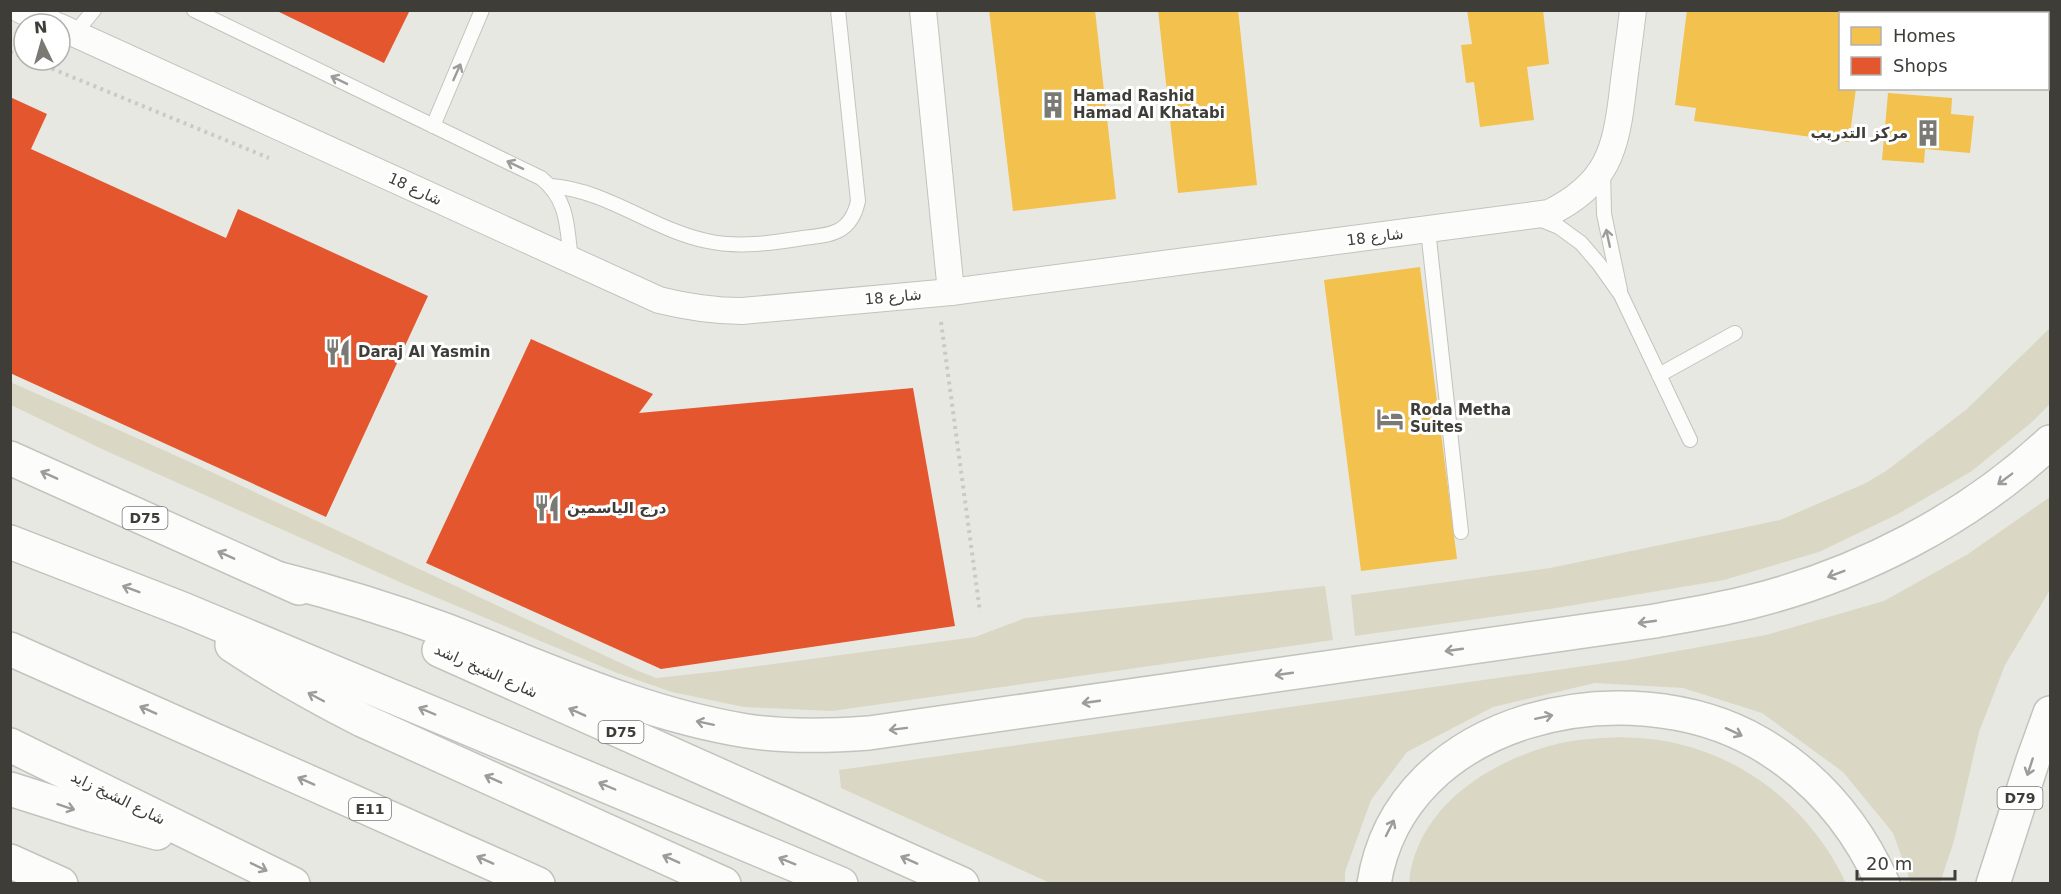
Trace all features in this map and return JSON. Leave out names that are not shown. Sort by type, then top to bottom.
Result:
[{"type":"main road","points":[[280,579],[403,615],[604,692],[699,722],[789,735],[830,736],[869,733],[1655,621],[1751,602],[1842,572],[1928,531],[2007,478],[2050,442]]},
{"type":"main road","name":"شارع الشيخ راشد","points":[[10,458],[962,884]]},
{"type":"main road","points":[[10,542],[185,610],[841,884]]},
{"type":"main road","points":[[185,610],[262,665],[316,697],[724,884]]},
{"type":"main road","name":"E11","points":[[10,649],[538,884]]},
{"type":"main road","points":[[1374,884],[1381,850],[1395,819],[1419,788],[1447,762],[1473,744],[1502,730],[1534,719],[1598,708],[1631,707],[1664,710],[1697,717],[1748,738],[1785,760],[1812,781],[1834,804],[1855,831],[1872,859],[1883,884]]},
{"type":"main road","name":"D79","points":[[1993,884],[2050,713]]},
{"type":"main road","name":"شارع الشيخ زايد","points":[[10,745],[225,850]]},
{"type":"main road","points":[[10,789],[92,815],[225,850],[293,884]]},
{"type":"main road","points":[[10,861],[61,884]]},
{"type":"street","points":[[923,10],[951,292]]},
{"type":"street","name":"شارع 18","points":[[72,32],[659,300],[714,311],[742,311],[951,292],[1549,213],[1567,204],[1587,189],[1603,169],[1614,145],[1620,119],[1633,10]]},
{"type":"lane","points":[[72,23],[94,10]]},
{"type":"lane","points":[[194,10],[541,178],[551,186],[562,203],[571,261]]},
{"type":"lane","points":[[434,126],[482,10]]},
{"type":"lane","points":[[551,186],[588,193],[682,234],[729,245],[826,236],[842,229],[853,217],[858,201],[838,10]]},
{"type":"lane","points":[[1603,169],[1604,214],[1621,296]]},
{"type":"lane","points":[[1533,216],[1559,227],[1581,243],[1599,264],[1621,296],[1690,440]]},
{"type":"lane","points":[[1428,230],[1461,532]]},
{"type":"lane","points":[[1659,375],[1735,333]]},
{"type":"shaded area","points":[[2050,328],[2050,404],[2032,422],[1972,471],[1898,514],[1819,552],[1724,580],[1550,609],[1355,636],[1351,595],[1550,568],[1780,520],[1866,483],[1886,471],[1967,409]]},
{"type":"shaded area","points":[[10,382],[656,678],[975,637],[1025,618],[1325,586],[1333,640],[832,711],[744,707],[672,692],[617,673],[404,584],[104,450],[11,405]]},
{"type":"shaded area","points":[[2050,497],[2050,590],[2005,665],[1979,732],[1954,841],[1940,883],[1911,883],[1893,833],[1843,772],[1762,713],[1683,688],[1595,683],[1493,707],[1407,752],[1371,800],[1345,872],[1345,883],[1050,883],[841,788],[839,770],[1627,660],[1766,635],[1884,601],[1968,554]]},
{"type":"shaded area","points":[[1620,737],[1657,740],[1706,752],[1756,778],[1779,795],[1817,835],[1833,858],[1846,883],[1409,883],[1415,856],[1426,831],[1442,809],[1484,774],[1535,750],[1561,743]]},
{"type":"building: Homes","name":"Hamad Rashid Hamad Al Khatabi","points":[[989,10],[1095,10],[1116,199],[1013,211]]},
{"type":"building: Homes","points":[[1158,10],[1238,10],[1257,185],[1178,193]]},
{"type":"building: Homes","points":[[1467,10],[1543,10],[1549,64],[1527,67],[1534,120],[1480,127],[1474,82],[1466,83],[1461,45],[1472,44]]},
{"type":"building: Homes","points":[[1687,10],[1867,10],[1867,12],[1839,12],[1839,90],[1856,90],[1849,142],[1694,121],[1696,108],[1675,105]]},
{"type":"building: Homes","points":[[1898,10],[1924,10],[1924,12],[1898,12]]},
{"type":"building: Homes","points":[[1990,10],[2025,10],[2025,12],[1990,12]]},
{"type":"building: Homes","points":[[2049,12],[2050,12],[2049,66]]},
{"type":"building: Homes","name":"مركز التدريب","points":[[1888,93],[1952,98],[1951,114],[1974,116],[1970,153],[1925,149],[1924,163],[1882,160]]},
{"type":"building: Homes","name":"Roda Metha Suites","points":[[1420,267],[1457,559],[1361,571],[1324,280]]},
{"type":"building: Shops","points":[[275,10],[410,10],[384,63]]},
{"type":"building: Shops","points":[[10,97],[47,114],[31,149],[226,238],[238,209],[428,296],[326,517],[10,373]]},
{"type":"building: Shops","points":[[531,339],[653,394],[639,413],[913,388],[955,626],[661,669],[426,563]]},
{"type":"place","name":"Hamad Rashid Hamad Al Khatabi","points":[[1053,105]]},
{"type":"place","name":"مركز التدريب","points":[[1928,133]]},
{"type":"place","name":"Daraj Al Yasmin","points":[[338,352]]},
{"type":"place","name":"Roda Metha Suites","points":[[1390,419]]},
{"type":"place","name":"درج الياسمين","points":[[547,508]]}]
